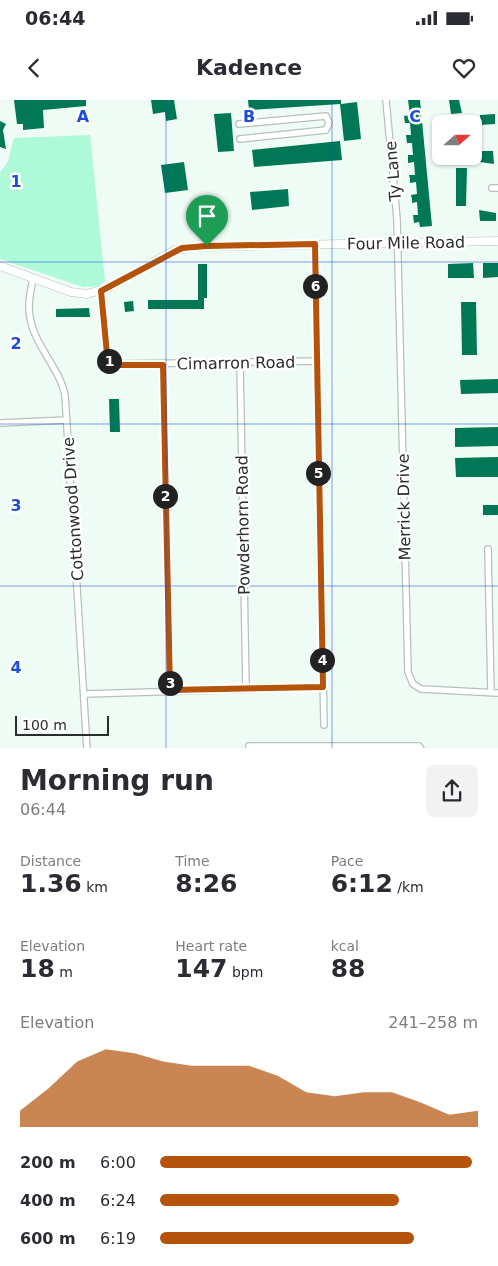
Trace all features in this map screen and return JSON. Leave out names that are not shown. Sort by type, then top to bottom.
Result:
[{"type":"street","name":"Ty Lane","points":[[386,100],[398,242]]},
{"type":"street","points":[[239,124],[326,116],[329,123],[326,130],[240,139]]},
{"type":"street","name":"Four Mile Road","points":[[101,291],[182,248],[498,241]]},
{"type":"street","name":"Merrick Drive","points":[[398,242],[408,672],[413,684],[420,689],[495,693]]},
{"type":"street","points":[[315,244],[324,724]]},
{"type":"street","points":[[0,266],[79,294],[101,291]]},
{"type":"street","name":"Cottonwood Drive","points":[[33,278],[29,308],[30,321],[64,388],[87,748]]},
{"type":"street","name":"Cimarron Road","points":[[101,291],[107,354],[110,362],[119,365],[316,361]]},
{"type":"street","name":"Powderhorn Road","points":[[240,363],[246,688]]},
{"type":"street","points":[[163,365],[170,690]]},
{"type":"street","points":[[0,423],[67,420]]},
{"type":"street","points":[[488,549],[495,693]]},
{"type":"street","points":[[84,694],[323,687]]},
{"type":"street","points":[[249,748],[249,746],[402,748],[419,746],[421,748]]},
{"type":"green space","points":[[90,135],[105,281],[99,286],[83,287],[0,259],[0,173],[8,161],[14,138]]},
{"type":"building","points":[[14,100],[86,100],[86,106],[43,110],[44,128],[23,130],[23,124],[17,124]]},
{"type":"building","points":[[151,100],[174,100],[177,119],[166,121],[165,112],[153,114]]},
{"type":"building","points":[[248,100],[341,100],[341,104],[357,102],[361,139],[344,141],[340,104],[249,110]]},
{"type":"building","points":[[408,100],[420,100],[432,226],[420,227],[419,222],[414,223],[413,215],[418,215],[417,202],[412,203],[411,195],[417,194],[416,182],[410,183],[409,175],[415,175],[414,162],[408,163],[408,155],[413,155],[412,143],[407,143],[406,135],[411,135],[410,123],[405,123],[404,116],[410,115]]},
{"type":"building","points":[[449,100],[459,100],[462,113],[451,114]]},
{"type":"building","points":[[231,113],[234,151],[218,152],[214,114]]},
{"type":"building","points":[[495,114],[495,124],[482,125],[482,115],[480,115]]},
{"type":"building","points":[[0,121],[6,124],[3,130],[6,149],[0,147]]},
{"type":"building","points":[[340,141],[342,160],[254,167],[252,150]]},
{"type":"building","points":[[482,151],[493,151],[494,164],[482,162]]},
{"type":"building","points":[[184,162],[188,190],[165,193],[161,165]]},
{"type":"building","points":[[456,168],[467,168],[466,206],[456,206]]},
{"type":"building","points":[[288,189],[289,206],[252,210],[250,192]]},
{"type":"building","points":[[479,210],[496,213],[496,221],[480,221]]},
{"type":"building","points":[[473,263],[474,278],[448,278],[448,264]]},
{"type":"building","points":[[483,263],[498,263],[498,277],[483,278]]},
{"type":"building","points":[[198,264],[207,264],[207,298],[204,298],[204,309],[148,309],[148,300],[198,300]]},
{"type":"building","points":[[133,301],[134,311],[125,312],[124,302]]},
{"type":"building","points":[[461,302],[476,302],[477,355],[462,355]]},
{"type":"building","points":[[89,308],[90,317],[56,317],[56,309]]},
{"type":"building","points":[[498,379],[498,393],[461,394],[460,380]]},
{"type":"building","points":[[109,399],[119,399],[120,432],[110,432]]},
{"type":"building","points":[[498,427],[498,446],[455,447],[455,428]]},
{"type":"building","points":[[498,457],[498,477],[456,477],[455,458]]},
{"type":"building","points":[[483,505],[498,505],[498,515],[483,515]]},
{"type":"route","points":[[315,244],[323,687],[170,690],[163,365],[119,365],[110,362],[107,358],[101,291],[175,250],[207,246],[315,244]]}]
